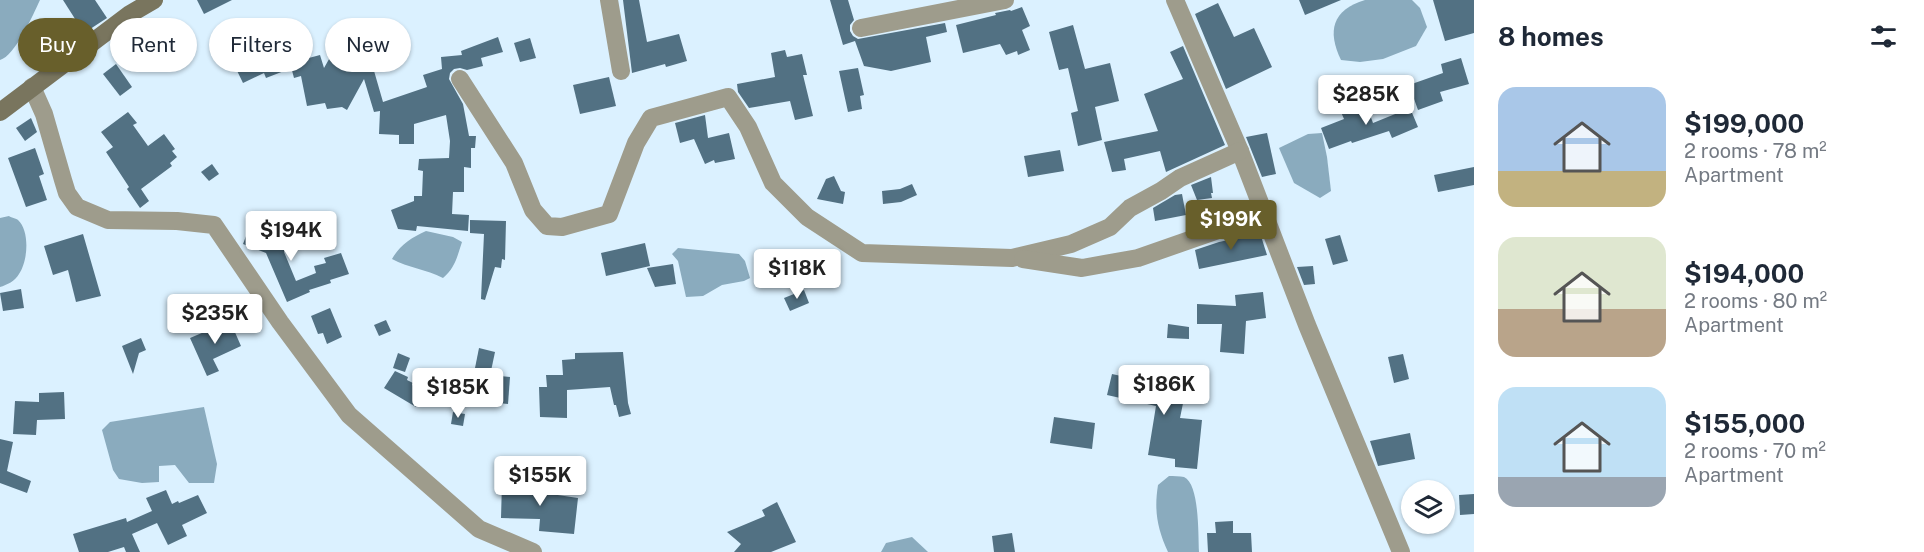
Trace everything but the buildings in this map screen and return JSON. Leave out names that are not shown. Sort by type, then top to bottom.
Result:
[{"type":"main road","points":[[0,112],[130,14],[154,0]]},
{"type":"street","points":[[609,0],[621,71]]},
{"type":"street","points":[[861,27],[1005,0]]},
{"type":"street","points":[[1175,0],[1240,151],[1307,325],[1401,552]]},
{"type":"street","points":[[460,79],[514,164],[533,210],[547,226],[562,227],[609,214],[636,143],[651,118],[728,97],[748,127],[773,183],[807,217],[862,253],[1012,258],[1082,268],[1138,258],[1264,214]]},
{"type":"street","points":[[32,87],[44,114],[67,193],[76,207],[108,220],[177,221],[214,225],[280,322],[349,415],[479,530],[533,552]]},
{"type":"street","points":[[1012,258],[1071,244],[1110,227],[1130,208],[1180,178],[1240,151]]},
{"type":"water","points":[[0,0],[40,0],[31,18],[18,18],[18,41],[12,51],[0,60]]},
{"type":"water","points":[[1365,0],[1412,0],[1420,8],[1427,27],[1416,46],[1383,59],[1360,62],[1341,60],[1334,40],[1335,23],[1345,10]]},
{"type":"water","points":[[1322,133],[1331,191],[1320,198],[1294,183],[1279,148],[1308,134]]},
{"type":"water","points":[[9,216],[18,220],[22,225],[26,238],[26,254],[17,276],[0,287],[0,218]]},
{"type":"water","points":[[426,231],[453,237],[462,242],[453,266],[443,278],[392,259],[406,242]]},
{"type":"water","points":[[678,248],[739,254],[745,261],[750,278],[722,285],[703,296],[686,297],[678,261],[672,254]]},
{"type":"water","points":[[204,407],[217,464],[214,483],[189,483],[175,465],[159,466],[159,482],[142,483],[119,479],[113,470],[102,430],[110,422]]},
{"type":"water","points":[[1169,476],[1184,477],[1193,490],[1196,500],[1199,552],[1168,552],[1164,543],[1157,519],[1157,494],[1158,485]]},
{"type":"water","points":[[912,537],[928,552],[881,552],[886,543]]}]
